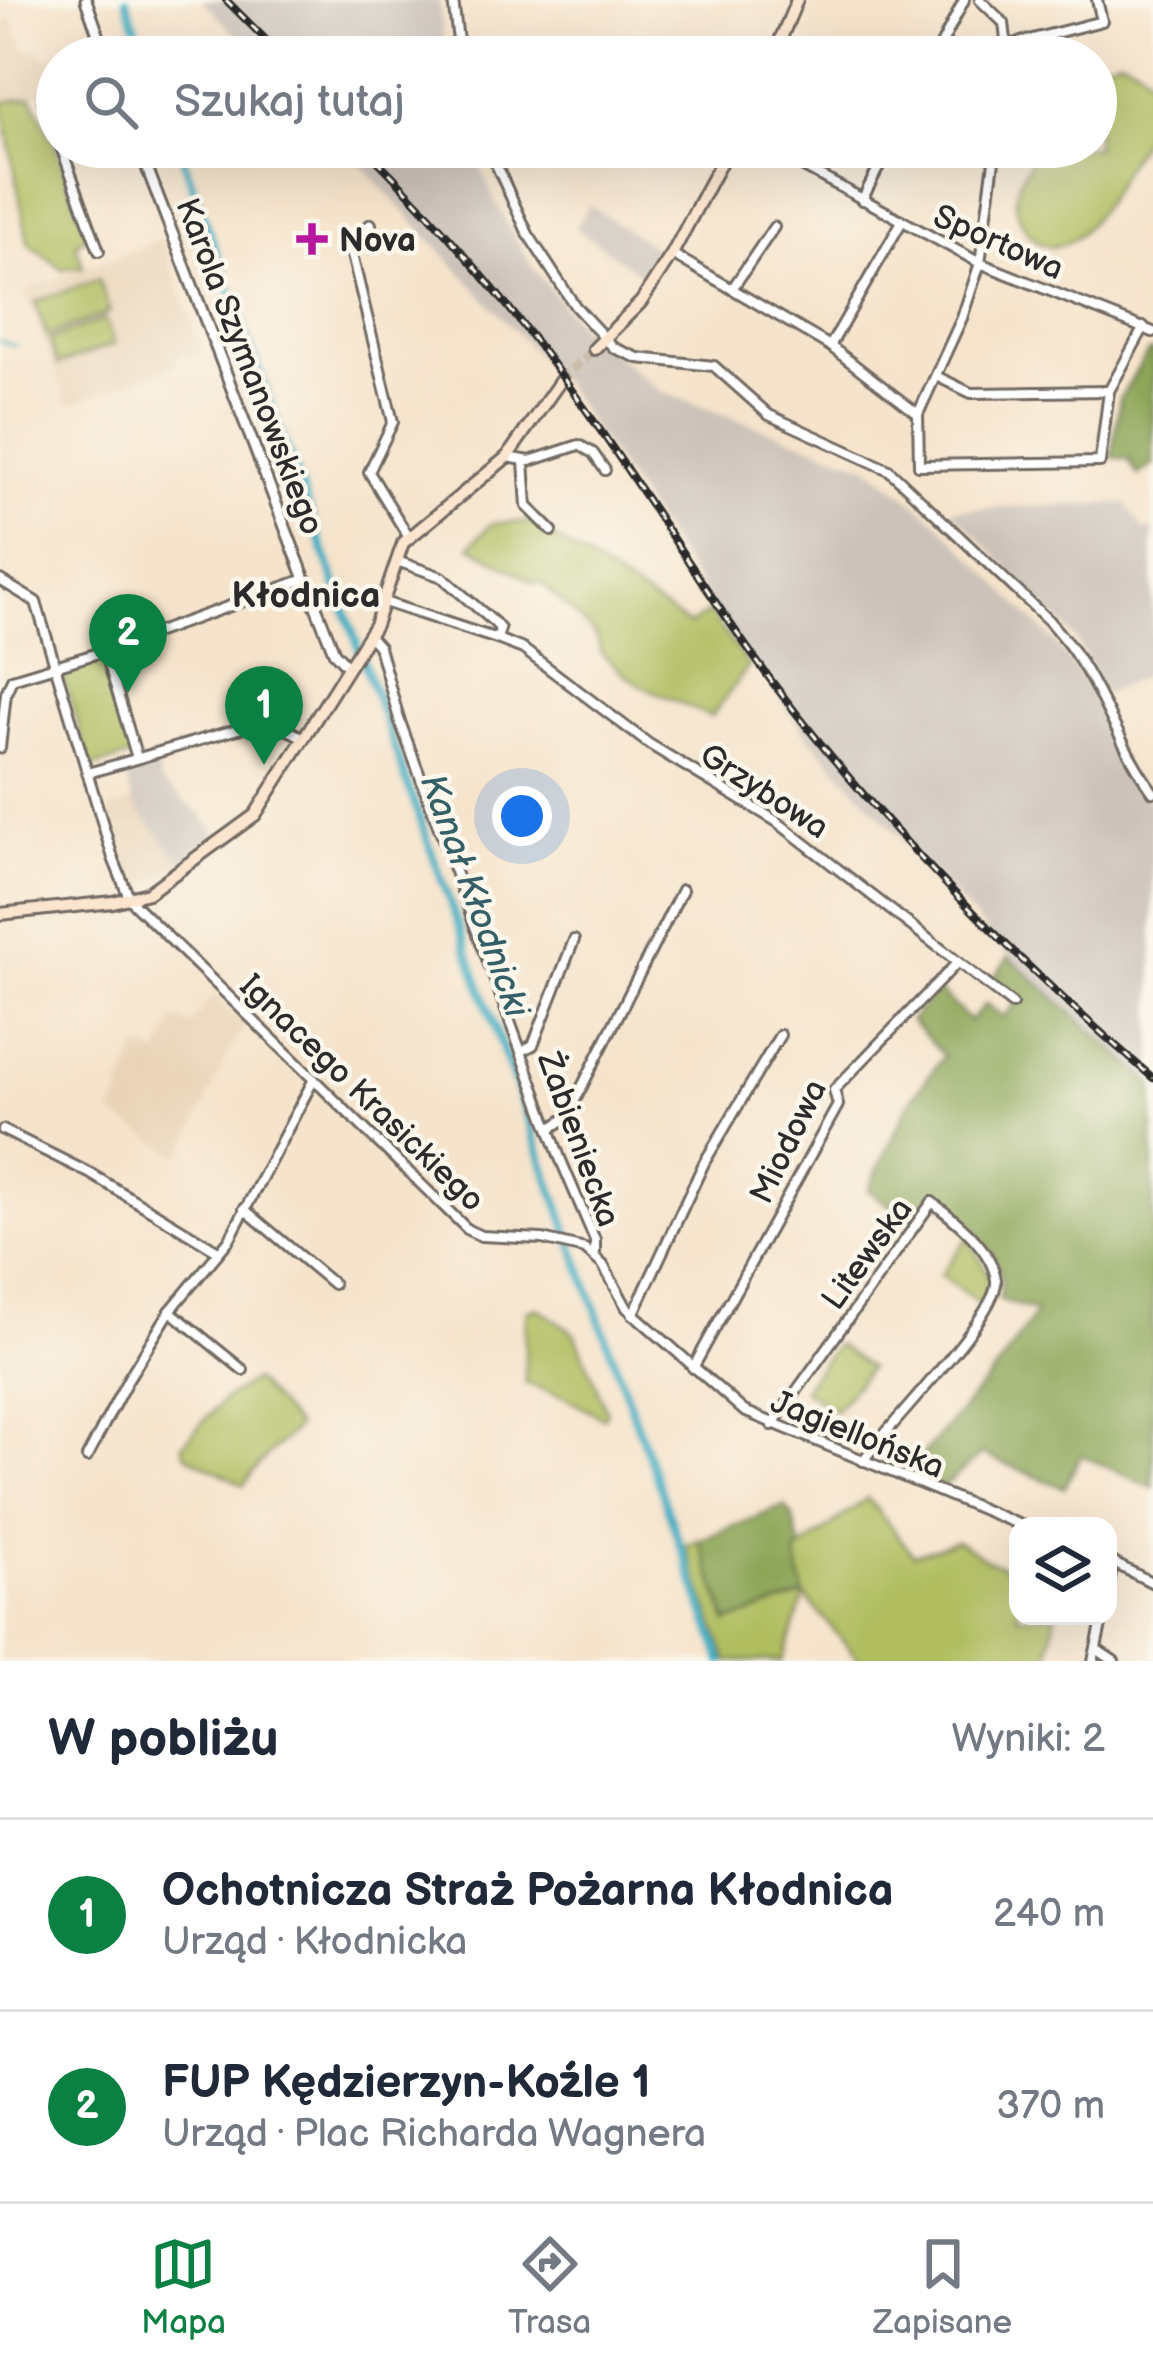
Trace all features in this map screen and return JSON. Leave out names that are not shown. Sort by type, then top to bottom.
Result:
[{"type":"main road","points":[[782,36],[797,0]]},
{"type":"main road","points":[[594,349],[641,302],[718,168]]},
{"type":"main road","points":[[0,914],[130,899],[169,880],[255,815],[367,638],[408,536],[506,457],[561,380]]},
{"type":"street","points":[[86,0],[99,36]]},
{"type":"street","points":[[453,0],[457,36]]},
{"type":"street","points":[[945,36],[964,0]]},
{"type":"street","points":[[980,0],[1004,22],[1007,36]]},
{"type":"street","points":[[1044,36],[1102,21],[1097,0]]},
{"type":"street","points":[[69,168],[99,251]]},
{"type":"street","name":"Karola Szymanowskiego","points":[[147,168],[334,652],[351,661]]},
{"type":"street","points":[[497,168],[527,234],[575,306],[614,347],[638,358],[714,366],[769,415],[872,460],[907,484],[1069,645],[1153,792]]},
{"type":"street","name":"Sportowa","points":[[805,168],[980,263],[1148,330]]},
{"type":"street","points":[[862,200],[878,168]]},
{"type":"street","points":[[907,484],[919,465],[918,414],[962,318],[980,263],[993,168]]},
{"type":"street","points":[[830,346],[902,223]]},
{"type":"street","points":[[371,224],[354,236],[351,250],[393,422],[369,472],[408,536]]},
{"type":"street","points":[[732,289],[774,227]]},
{"type":"street","points":[[672,254],[830,346],[918,414]]},
{"type":"street","points":[[919,465],[1100,462],[1108,391],[1148,330]]},
{"type":"street","points":[[936,376],[971,393],[1108,391]]},
{"type":"street","points":[[506,457],[524,461],[551,457],[579,445],[605,470]]},
{"type":"street","points":[[524,461],[527,506],[552,531]]},
{"type":"street","name":"Grzybowa","points":[[397,561],[442,577],[495,622],[500,629],[497,639]]},
{"type":"street","points":[[0,748],[12,679],[105,651],[304,579]]},
{"type":"street","points":[[0,580],[36,602],[130,899]]},
{"type":"street","name":"Grzybowa","points":[[384,602],[523,649],[649,744],[776,821],[1012,1004]]},
{"type":"street","name":"Żabieniecka","points":[[367,638],[379,647],[400,718],[550,1130],[595,1240],[590,1252]]},
{"type":"street","points":[[105,651],[137,758]]},
{"type":"street","points":[[88,773],[268,720],[304,738]]},
{"type":"street","points":[[550,1130],[566,1118],[682,890]]},
{"type":"street","name":"Ignacego Krasickiego","points":[[130,899],[468,1230],[482,1236],[557,1241],[590,1252]]},
{"type":"street","points":[[522,1051],[533,1045],[574,940]]},
{"type":"street","name":"Miodowa","points":[[693,1368],[838,1105],[834,1090],[958,962]]},
{"type":"street","points":[[633,1315],[704,1163],[780,1035]]},
{"type":"street","points":[[87,1456],[170,1311],[229,1240],[314,1079]]},
{"type":"street","points":[[3,1130],[91,1174],[218,1250]]},
{"type":"street","name":"Litewska","points":[[772,1425],[932,1202],[974,1237],[994,1273],[996,1292],[946,1363],[863,1461]]},
{"type":"street","points":[[244,1209],[333,1285]]},
{"type":"street","name":"Jagiellońska","points":[[590,1252],[633,1315],[744,1411],[1009,1520]]},
{"type":"street","points":[[170,1311],[243,1370]]},
{"type":"street","points":[[1117,1564],[1153,1583]]},
{"type":"street","points":[[1094,1661],[1100,1625]]},
{"type":"street","points":[[1096,1649],[1114,1661]]},
{"type":"shaded area","points":[[202,0],[439,0],[443,36],[237,36]]},
{"type":"shaded area","points":[[14,17],[26,50],[36,50],[36,95],[2,103],[0,24]]},
{"type":"shaded area","points":[[364,168],[481,168],[532,266],[579,326],[662,392],[869,466],[940,524],[1057,645],[1085,682],[1127,768],[1153,805],[1153,1085],[1014,962],[806,734],[720,617],[565,386]]},
{"type":"shaded area","points":[[589,205],[662,252],[647,279],[575,228]]},
{"type":"shaded area","points":[[161,240],[204,355],[189,360],[185,352],[175,356],[177,364],[68,405],[25,291]]},
{"type":"shaded area","points":[[1126,503],[1144,531],[1153,528],[1153,672],[1105,694],[1074,637],[951,509]]},
{"type":"shaded area","points":[[157,757],[160,781],[201,814],[218,837],[181,863],[133,803],[124,767]]},
{"type":"shaded area","points":[[136,802],[181,863],[134,891],[107,811]]},
{"type":"shaded area","points":[[214,994],[246,1025],[229,1051],[182,1156],[111,1115],[139,1046],[159,1055],[174,1018],[192,1025]]},
{"type":"green space","points":[[1117,59],[1140,68],[1151,81],[1149,128],[1083,230],[1053,247],[1038,242],[1023,224],[1016,204],[1026,168],[1117,168]]},
{"type":"green space","points":[[32,97],[36,168],[63,168],[87,236],[76,244],[83,267],[62,269],[28,243],[2,103]]},
{"type":"green space","points":[[98,279],[110,312],[47,336],[35,302]]},
{"type":"green space","points":[[105,319],[114,344],[58,365],[49,340]]},
{"type":"green space","points":[[1153,351],[1153,465],[1138,475],[1128,459],[1112,457],[1120,398]]},
{"type":"green space","points":[[530,522],[689,625],[709,612],[749,666],[711,717],[625,674],[602,654],[596,635],[539,581],[470,546],[492,523]]},
{"type":"green space","points":[[103,657],[133,756],[94,767],[61,670]]},
{"type":"green space","points":[[1009,957],[1153,1085],[1153,1488],[1081,1455],[1064,1488],[982,1454],[942,1488],[905,1475],[1000,1365],[1036,1312],[999,1299],[1001,1283],[992,1253],[969,1226],[931,1195],[911,1221],[868,1190],[910,1101],[944,1056],[910,1020],[938,990],[970,1021],[986,1004],[1004,1017],[1017,1001],[992,980]]},
{"type":"green space","points":[[968,1237],[988,1278],[981,1305],[940,1275]]},
{"type":"green space","points":[[537,1307],[575,1333],[607,1412],[603,1418],[525,1383],[527,1311]]},
{"type":"green space","points":[[836,1344],[869,1368],[835,1411],[803,1389]]},
{"type":"green space","points":[[254,1380],[297,1427],[244,1485],[186,1455],[182,1445],[223,1400]]},
{"type":"green space","points":[[867,1498],[914,1555],[957,1541],[1009,1569],[1009,1625],[1054,1625],[1048,1657],[1058,1661],[860,1661],[805,1596],[782,1661],[727,1661],[685,1545],[699,1540],[727,1622],[796,1553]]},
{"type":"green space","points":[[784,1506],[792,1515],[801,1549],[796,1553],[804,1595],[728,1622],[699,1540]]},
{"type":"waterway","name":"Kanał Kłodnicki","points":[[126,0],[139,36]]},
{"type":"waterway","name":"Kanał Kłodnicki","points":[[187,168],[722,1661]]},
{"type":"waterway","points":[[0,341],[16,346]]},
{"type":"tunnel","points":[[561,380],[594,349]]},
{"type":"railway","points":[[226,0],[262,36]]},
{"type":"railway","points":[[384,168],[535,341],[751,653],[818,741],[954,892],[1153,1078]]},
{"type":"place","name":"Nova","points":[[312,239]]},
{"type":"place","name":"FUP Kędzierzyn-Koźle 1","points":[[128,693]]},
{"type":"place","name":"Ochotnicza Straż Pożarna Kłodnica","points":[[264,765]]},
{"type":"district","name":"Kłodnica","points":[[306,594]]}]
